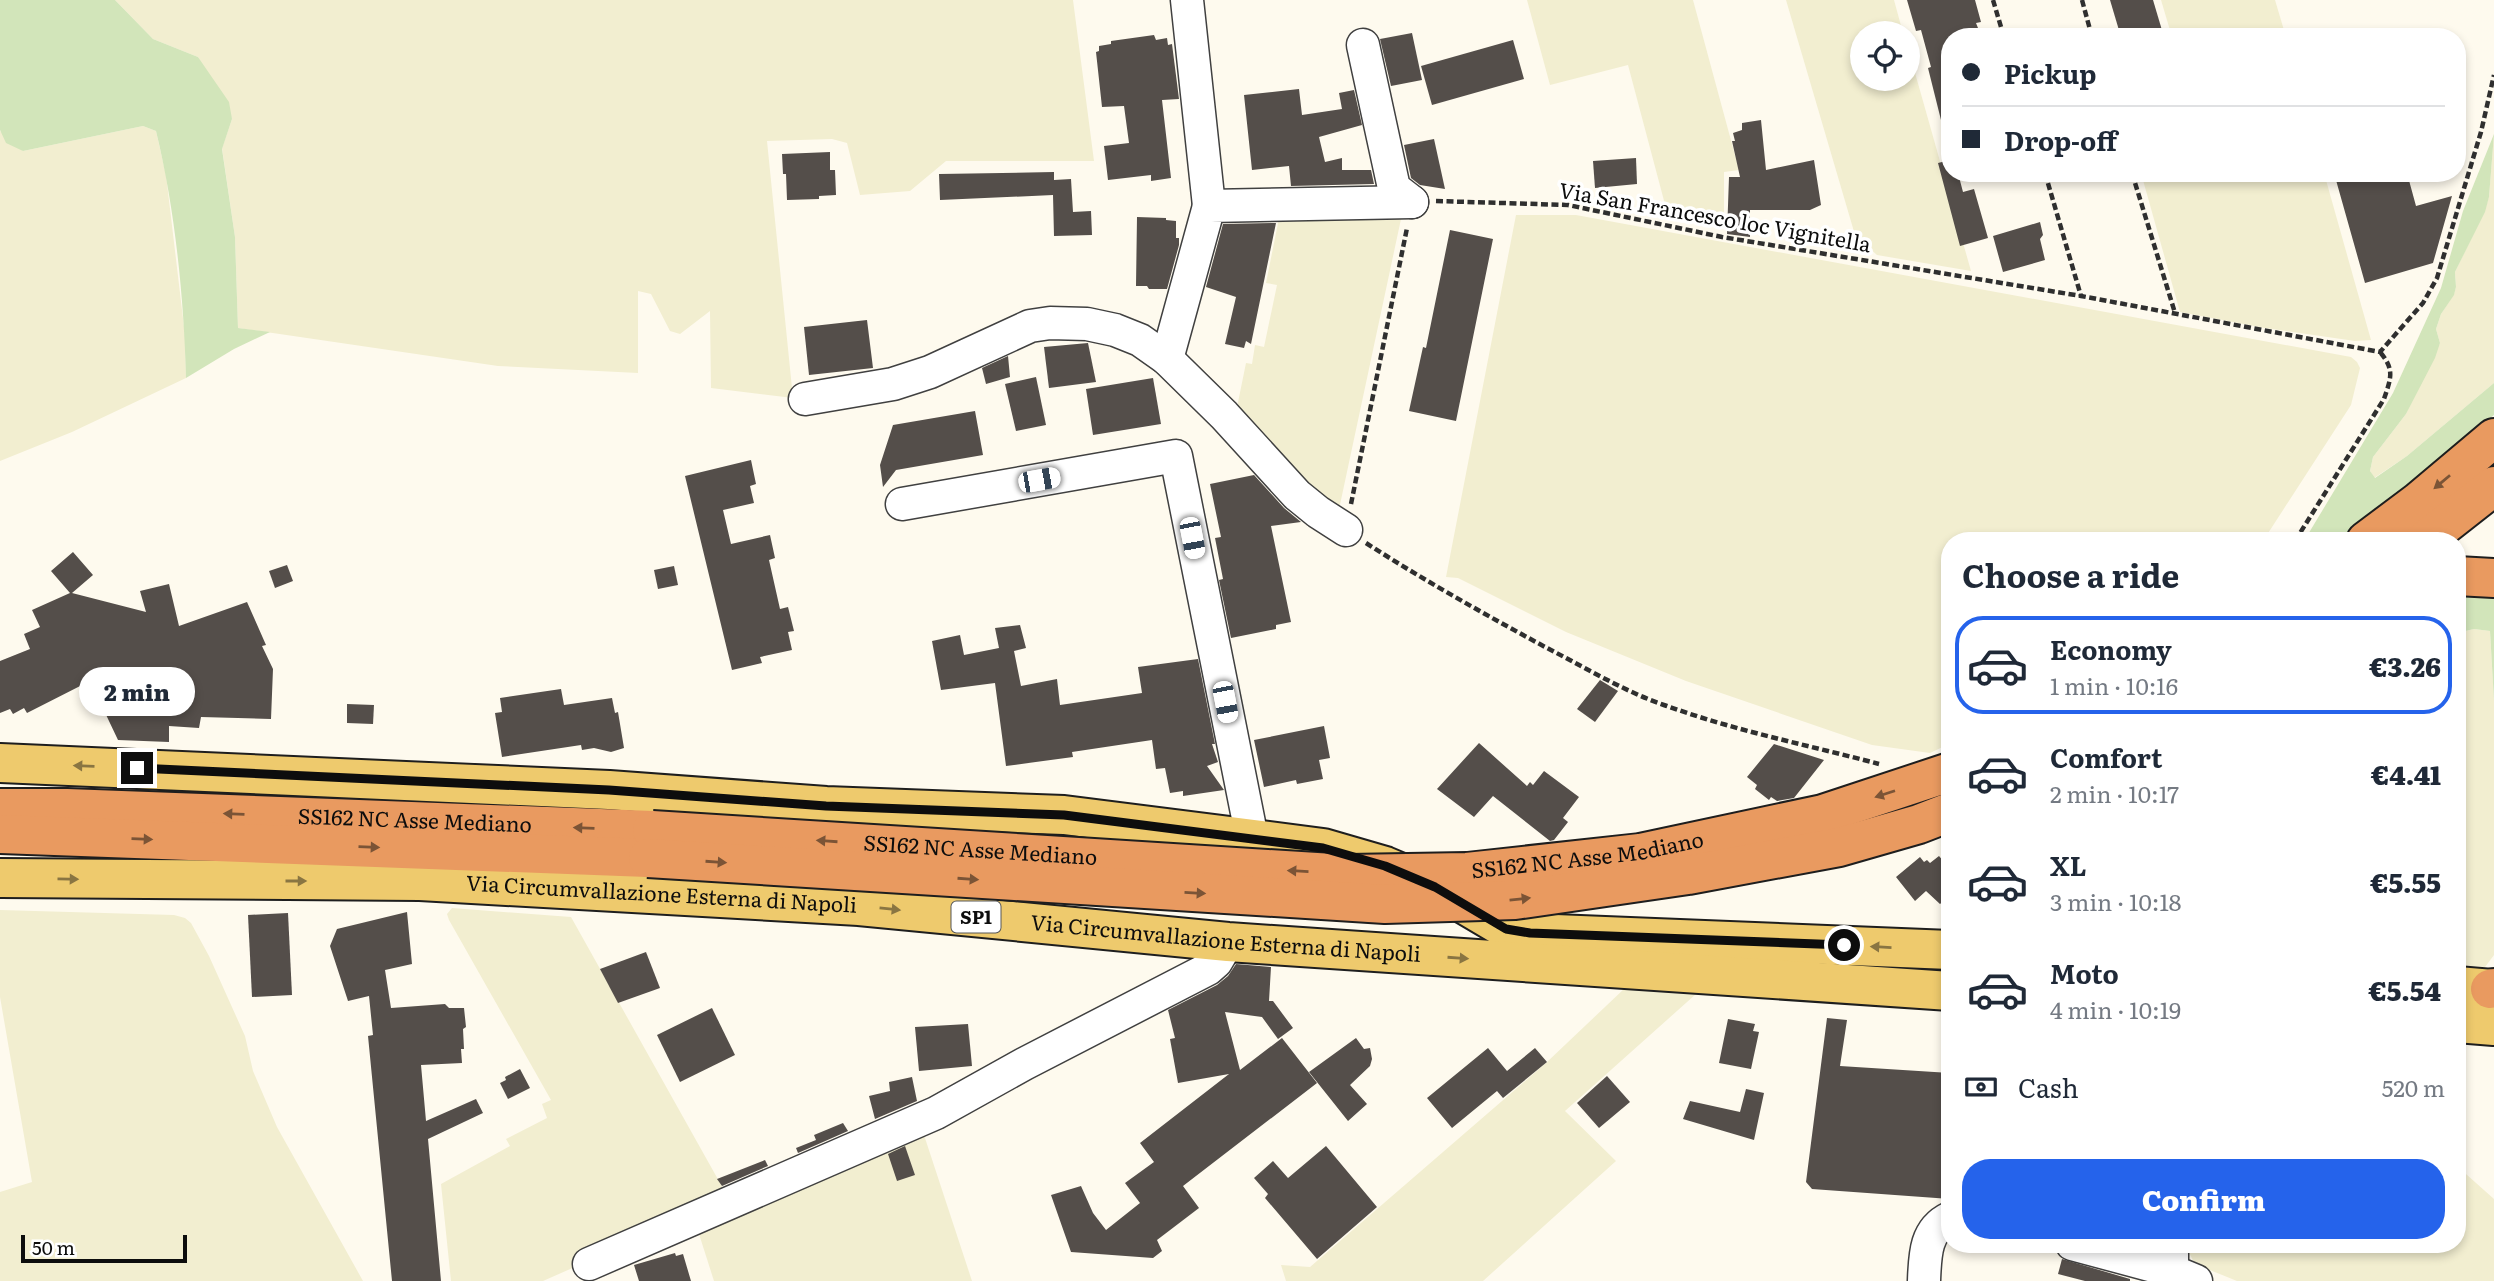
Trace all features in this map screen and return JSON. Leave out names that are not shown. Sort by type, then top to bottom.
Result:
[{"type":"highway","points":[[2379,532],[2494,439]]},
{"type":"highway","points":[[2435,532],[2494,486]]},
{"type":"highway","points":[[2466,576],[2494,578]]},
{"type":"highway","name":"SS162 NC Asse Mediano","points":[[0,834],[650,844],[1348,874],[1467,872],[1640,853],[1823,814],[1941,775]]},
{"type":"highway","name":"SS162 NC Asse Mediano","points":[[0,808],[108,810],[650,844],[1385,904],[1515,900],[1688,875],[1839,847],[1941,815]]},
{"type":"highway","points":[[0,846],[90,836]]},
{"type":"main road","points":[[0,763],[609,790],[826,806],[1064,815],[1323,848],[1385,866],[1435,887],[1506,929],[1530,933],[1941,950]]},
{"type":"main road","name":"Via Circumvallazione Esterna di Napoli","points":[[0,878],[420,881],[859,905],[1228,942],[1941,990]]},
{"type":"main road","points":[[2466,1015],[2486,996]]},
{"type":"street","points":[[1167,359],[1209,206],[1187,0]]},
{"type":"street","points":[[1363,44],[1394,188],[1412,202]]},
{"type":"street","points":[[1209,206],[1412,202]]},
{"type":"street","points":[[805,399],[893,384],[930,372],[1030,326],[1050,323],[1087,324],[1115,330],[1140,340],[1167,359],[1224,415],[1297,495],[1346,530]]},
{"type":"street","points":[[902,504],[1176,456],[1252,838]]},
{"type":"street","points":[[589,1264],[936,1113],[1024,1064],[1209,969],[1228,942]]},
{"type":"street","points":[[1924,1281],[1930,1234],[1941,1222]]},
{"type":"street","points":[[2118,1253],[2180,1265]]},
{"type":"path","points":[[1993,0],[2001,28]]},
{"type":"path","points":[[2082,0],[2090,28]]},
{"type":"path","points":[[2466,182],[2494,75]]},
{"type":"path","points":[[2048,182],[2081,296]]},
{"type":"path","points":[[2135,182],[2175,313]]},
{"type":"path","points":[[2301,532],[2384,399],[2391,376],[2388,362],[2380,352],[2423,303],[2437,278],[2466,182]]},
{"type":"path","points":[[1412,202],[1346,530],[1414,574],[1514,630],[1596,674],[1664,706],[1730,727],[1887,766]]},
{"type":"path","name":"Via San Francesco loc Vignitella","points":[[1412,202],[1567,205],[1722,237],[2081,296],[2380,352]]},
{"type":"shaded area","points":[[115,0],[1073,0],[1094,161],[946,161],[910,191],[860,195],[847,143],[832,139],[767,141],[793,398],[711,388],[710,311],[680,334],[670,331],[651,294],[638,291],[638,373],[498,366],[238,328],[235,237],[222,148],[232,119],[198,57],[153,39]]},
{"type":"shaded area","points":[[1527,0],[1693,0],[1739,170],[1724,172],[1724,226],[1667,212],[1628,65],[1550,85]]},
{"type":"shaded area","points":[[1786,0],[1894,0],[1900,21],[1850,21],[1850,91],[1920,90],[1941,165],[1941,182],[1946,182],[1971,271],[1877,255],[1855,235]]},
{"type":"shaded area","points":[[2161,0],[2275,0],[2283,28],[2169,28]]},
{"type":"shaded area","points":[[143,126],[156,131],[166,175],[185,335],[186,378],[72,432],[0,461],[0,131],[23,151]]},
{"type":"shaded area","points":[[2494,133],[2494,383],[2407,456],[2374,478],[2370,471],[2373,457],[2406,414],[2440,343],[2436,329],[2441,314],[2454,294],[2455,272],[2489,197]]},
{"type":"shaded area","points":[[2144,182],[2327,182],[2371,340],[2355,341],[2265,328],[2180,312]]},
{"type":"shaded area","points":[[1399,212],[1401,219],[1338,514],[1234,422],[1246,363],[1252,364],[1255,345],[1264,347],[1277,285],[1266,283],[1280,213]]},
{"type":"shaded area","points":[[1516,215],[1576,215],[2351,357],[2360,368],[2351,405],[2269,532],[1941,532],[1941,748],[1930,753],[1872,745],[1686,681],[1566,632],[1458,578],[1446,577]]},
{"type":"shaded area","points":[[2466,631],[2490,631],[2494,701],[2494,955],[2485,967],[2466,966]]},
{"type":"shaded area","points":[[452,908],[571,917],[729,1199],[543,1281],[451,1281],[441,1184],[510,1146],[506,1139],[547,1118],[542,1104],[551,1100],[449,920],[447,914]]},
{"type":"shaded area","points":[[0,910],[174,915],[191,923],[245,1036],[253,1071],[277,1127],[363,1281],[0,1281],[0,1192],[32,1182],[0,997]]},
{"type":"shaded area","points":[[1625,988],[1696,994],[1565,1111],[1616,1161],[1483,1281],[1286,1281],[1281,1265],[1310,1267],[1547,1062]]},
{"type":"shaded area","points":[[923,1132],[972,1281],[714,1281],[699,1234],[701,1227]]},
{"type":"shaded area","points":[[2466,1174],[2494,1199],[2494,1281],[2237,1281],[2195,1264],[2189,1253],[2466,1253]]},
{"type":"green space","points":[[0,0],[115,0],[153,39],[198,57],[229,102],[232,119],[222,149],[235,237],[238,328],[270,332],[234,349],[186,378],[177,254],[156,131],[143,126],[23,151],[6,143],[0,130]]},
{"type":"green space","points":[[2494,134],[2489,197],[2485,212],[2455,272],[2454,295],[2441,314],[2436,329],[2440,343],[2435,358],[2406,414],[2373,457],[2370,471],[2375,478],[2407,456],[2494,383],[2494,415],[2384,509],[2351,532],[2309,532],[2393,393],[2441,288],[2463,211]]},
{"type":"green space","points":[[2466,593],[2494,595],[2494,701],[2490,631],[2466,631]]},
{"type":"building","points":[[1907,0],[1975,0],[1981,22],[1976,23],[1978,28],[1941,28],[1941,120],[1928,68],[1931,67],[1920,21],[1913,21]]},
{"type":"building","points":[[2110,0],[2153,0],[2161,28],[2118,28]]},
{"type":"building","points":[[1412,33],[1422,80],[1391,86],[1380,39]]},
{"type":"building","points":[[1154,35],[1156,40],[1167,38],[1168,45],[1172,44],[1179,99],[1162,100],[1171,178],[1151,181],[1151,175],[1108,180],[1104,146],[1129,143],[1124,106],[1102,107],[1096,52],[1099,51],[1099,46],[1111,44],[1111,41]]},
{"type":"building","points":[[1513,40],[1524,79],[1432,105],[1421,66]]},
{"type":"building","points":[[1299,89],[1302,115],[1342,109],[1339,93],[1354,90],[1362,125],[1319,137],[1325,162],[1342,158],[1342,170],[1371,170],[1374,184],[1291,186],[1289,166],[1252,170],[1244,95]]},
{"type":"building","points":[[1761,120],[1766,170],[1814,160],[1821,205],[1810,210],[1750,210],[1750,237],[1727,234],[1729,177],[1740,177],[1732,141],[1735,141],[1733,133],[1742,130],[1742,123]]},
{"type":"building","points":[[1434,139],[1445,189],[1420,185],[1411,178],[1404,145]]},
{"type":"building","points":[[830,152],[830,170],[835,170],[836,195],[819,196],[819,199],[787,200],[782,154]]},
{"type":"building","points":[[1636,158],[1637,184],[1595,188],[1593,161]]},
{"type":"building","points":[[1054,172],[1054,180],[1071,179],[1073,212],[1091,211],[1092,235],[1054,236],[1053,195],[940,200],[939,174]]},
{"type":"building","points":[[1943,182],[1960,182],[1963,192],[1974,189],[1988,238],[1960,246]]},
{"type":"building","points":[[2337,182],[2409,182],[2416,206],[2452,196],[2433,263],[2365,283]]},
{"type":"building","points":[[1137,217],[1176,221],[1176,238],[1179,238],[1179,245],[1167,289],[1136,286]]},
{"type":"building","points":[[2040,222],[2043,235],[2040,239],[2045,260],[2003,272],[1993,236]]},
{"type":"building","points":[[1276,223],[1251,344],[1246,341],[1244,348],[1225,344],[1236,297],[1206,287],[1223,224]]},
{"type":"building","points":[[1450,230],[1493,239],[1456,421],[1409,411],[1423,347],[1426,348]]},
{"type":"building","points":[[867,320],[873,368],[809,375],[804,327]]},
{"type":"building","points":[[1088,343],[1096,382],[1049,388],[1044,347]]},
{"type":"building","points":[[1008,356],[1010,377],[986,384],[982,368]]},
{"type":"building","points":[[1036,377],[1046,425],[1016,431],[1005,384]]},
{"type":"building","points":[[1153,378],[1161,424],[1093,435],[1086,389]]},
{"type":"building","points":[[975,411],[983,455],[896,470],[883,487],[880,465],[893,425]]},
{"type":"building","points":[[751,460],[756,484],[750,486],[754,503],[723,510],[731,544],[770,535],[775,558],[769,560],[780,609],[788,607],[794,631],[788,632],[792,650],[760,657],[762,663],[732,670],[685,476]]},
{"type":"building","points":[[1254,475],[1284,508],[1301,522],[1271,526],[1291,622],[1276,625],[1276,629],[1231,638],[1219,580],[1223,579],[1215,538],[1221,537],[1210,484]]},
{"type":"building","points":[[73,552],[93,575],[72,593],[146,612],[140,591],[169,584],[179,626],[247,602],[266,645],[262,646],[273,669],[271,719],[201,717],[199,728],[169,726],[169,742],[118,740],[90,681],[27,713],[24,708],[13,714],[10,709],[0,713],[0,661],[30,649],[24,634],[40,627],[32,610],[70,593],[51,571]]},
{"type":"building","points":[[287,565],[293,581],[275,588],[269,571]]},
{"type":"building","points":[[674,566],[678,585],[658,589],[654,570]]},
{"type":"building","points":[[1020,625],[1026,648],[1014,651],[1021,686],[1057,679],[1060,705],[1142,693],[1138,667],[1198,659],[1215,744],[1212,744],[1218,762],[1207,766],[1224,790],[1183,796],[1183,791],[1170,793],[1165,768],[1156,769],[1152,740],[1072,752],[1073,757],[1006,766],[995,683],[941,690],[932,641],[960,635],[964,655],[999,648],[995,628]]},
{"type":"building","points":[[1600,680],[1618,691],[1595,722],[1577,709]]},
{"type":"building","points":[[561,689],[564,705],[612,698],[615,713],[618,712],[624,748],[611,752],[594,748],[582,750],[581,745],[502,757],[495,713],[502,712],[500,698]]},
{"type":"building","points":[[347,704],[374,705],[373,724],[347,723]]},
{"type":"building","points":[[1324,726],[1330,758],[1319,760],[1323,779],[1297,784],[1296,780],[1264,787],[1254,740]]},
{"type":"building","points":[[1479,743],[1527,786],[1530,782],[1533,785],[1544,771],[1579,797],[1563,818],[1568,822],[1554,840],[1550,841],[1493,796],[1474,817],[1437,789]]},
{"type":"building","points":[[1774,744],[1824,760],[1794,798],[1777,801],[1771,797],[1769,800],[1755,789],[1757,785],[1747,777]]},
{"type":"building","points":[[1939,856],[1941,858],[1940,904],[1926,891],[1915,901],[1896,877],[1920,857],[1924,862],[1927,860],[1930,863]]},
{"type":"building","points":[[407,912],[412,964],[385,970],[391,1008],[445,1004],[449,1008],[464,1008],[466,1027],[463,1029],[462,1063],[421,1065],[426,1121],[476,1099],[483,1113],[428,1139],[441,1281],[392,1281],[368,1036],[373,1035],[369,996],[348,1001],[330,946],[337,929]]},
{"type":"building","points":[[288,913],[292,995],[252,997],[248,915]]},
{"type":"building","points":[[646,952],[660,988],[618,1003],[600,969]]},
{"type":"building","points":[[1236,964],[1271,967],[1269,1001],[1273,1001],[1293,1028],[1278,1039],[1262,1017],[1225,1012],[1240,1070],[1282,1038],[1317,1083],[1183,1186],[1199,1208],[1157,1240],[1162,1251],[1153,1258],[1071,1252],[1051,1195],[1081,1186],[1093,1213],[1106,1230],[1140,1203],[1125,1183],[1154,1162],[1140,1143],[1229,1074],[1178,1083],[1170,1039],[1175,1038],[1168,1010],[1217,985],[1228,976]]},
{"type":"building","points":[[712,1008],[735,1055],[680,1082],[657,1035]]},
{"type":"building","points":[[1827,1018],[1847,1020],[1840,1066],[1941,1072],[1941,1198],[1812,1189],[1806,1182]]},
{"type":"building","points":[[1728,1019],[1755,1024],[1753,1031],[1759,1032],[1751,1069],[1719,1063]]},
{"type":"building","points":[[968,1024],[972,1066],[919,1071],[915,1027]]},
{"type":"building","points":[[1356,1038],[1364,1049],[1370,1048],[1372,1059],[1370,1066],[1350,1085],[1367,1104],[1348,1121],[1309,1072]]},
{"type":"building","points":[[1488,1048],[1507,1071],[1535,1048],[1547,1062],[1503,1098],[1497,1091],[1452,1128],[1427,1098]]},
{"type":"building","points":[[520,1069],[530,1088],[508,1099],[500,1083]]},
{"type":"building","points":[[1607,1076],[1630,1102],[1599,1128],[1577,1103]]},
{"type":"building","points":[[912,1077],[917,1101],[875,1119],[869,1096],[890,1091],[889,1082]]},
{"type":"building","points":[[1746,1089],[1764,1093],[1754,1140],[1683,1119],[1690,1101],[1740,1112]]},
{"type":"building","points":[[843,1123],[848,1131],[798,1153],[796,1148],[816,1140],[814,1135]]},
{"type":"building","points":[[905,1146],[915,1175],[897,1181],[888,1154]]},
{"type":"building","points":[[1326,1146],[1377,1207],[1317,1259],[1265,1198],[1268,1194],[1254,1178],[1273,1161],[1288,1178]]},
{"type":"building","points":[[765,1160],[768,1166],[722,1186],[717,1179]]},
{"type":"building","points":[[675,1253],[676,1256],[683,1254],[691,1281],[639,1281],[634,1265]]},
{"type":"building","points":[[2062,1259],[2130,1281],[2085,1281],[2058,1274]]},
{"type":"route","points":[[137,768],[455,785],[609,790],[826,806],[1064,815],[1323,848],[1385,866],[1435,887],[1506,929],[1530,933],[1844,945]]}]
